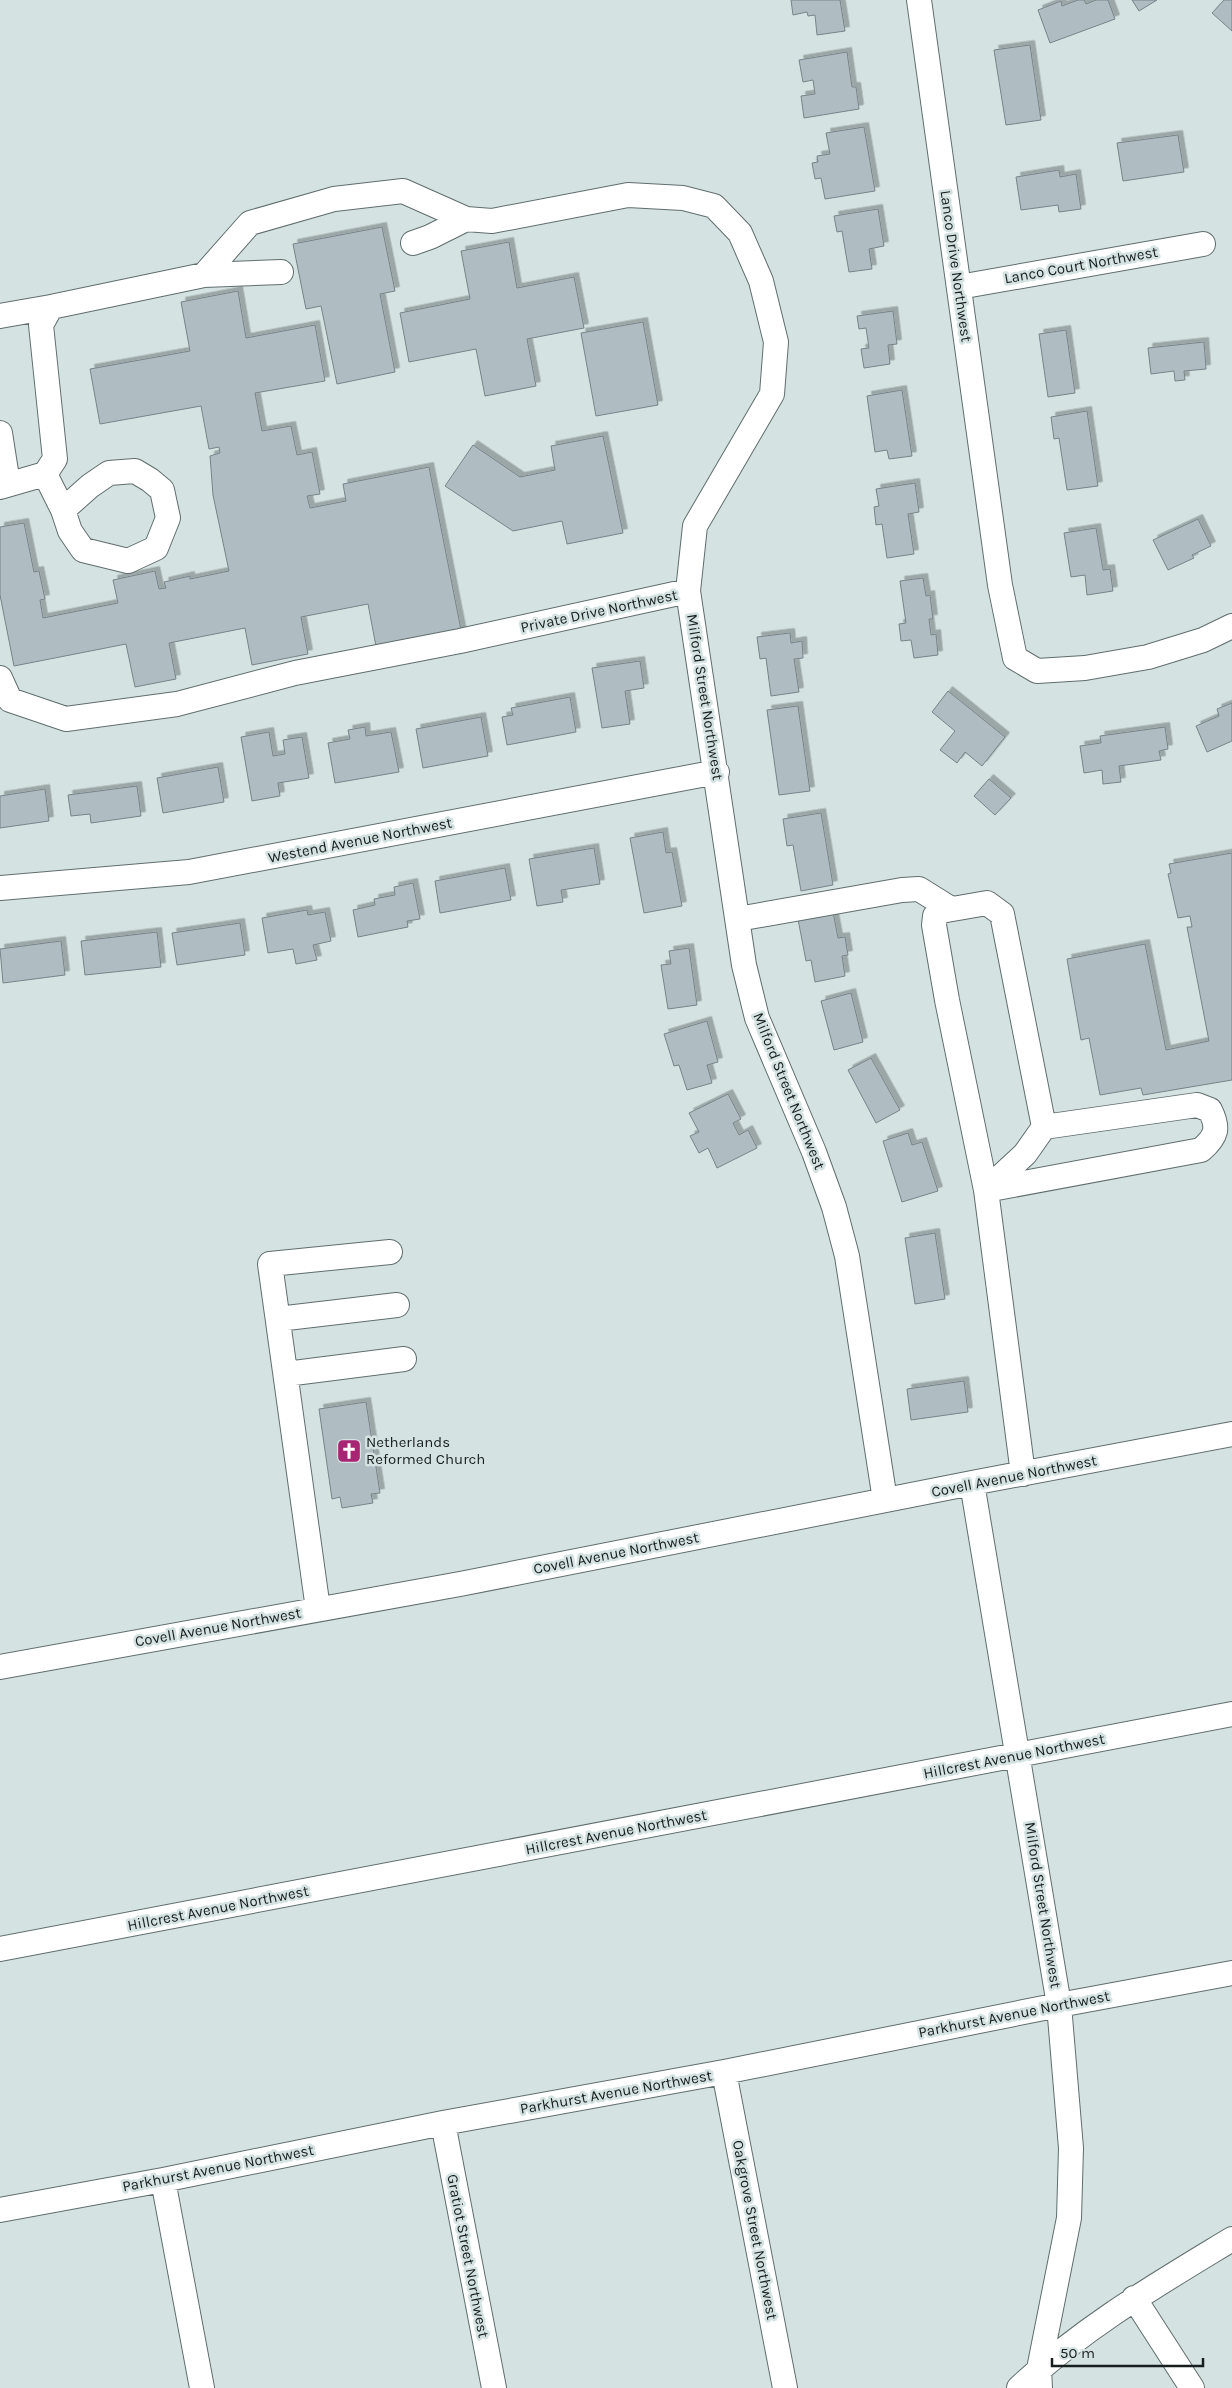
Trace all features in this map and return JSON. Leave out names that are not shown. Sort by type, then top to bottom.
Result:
[{"type":"street","name":"Lanco Drive Northwest","points":[[919,0],[993,533],[1008,630],[1015,658],[1037,671],[1085,668],[1148,657],[1203,640],[1232,626]]},
{"type":"street","name":"Private Drive Northwest","points":[[0,678],[10,700],[66,718],[178,704],[295,673],[460,641],[688,591],[695,526],[772,394],[776,342],[761,281],[740,233],[714,206],[683,198],[628,195],[492,221],[466,219],[403,191],[334,199],[250,224],[204,275]]},
{"type":"street","points":[[413,243],[430,238],[466,219]]},
{"type":"street","name":"Lanco Court Northwest","points":[[959,287],[1203,244]]},
{"type":"street","points":[[0,316],[204,275],[281,272]]},
{"type":"street","points":[[0,434],[4,486],[45,474],[55,458],[41,325],[51,307]]},
{"type":"street","points":[[45,474],[63,510],[70,531],[83,550],[128,561],[156,548],[168,518],[162,490],[135,471],[109,473],[90,486],[63,510]]},
{"type":"street","name":"Milford Street Northwest","points":[[688,591],[717,772],[744,965],[757,1018],[814,1152],[834,1207],[847,1256],[885,1500]]},
{"type":"street","name":"Westend Avenue Northwest","points":[[0,888],[189,872],[717,772]]},
{"type":"street","points":[[738,919],[902,890],[919,889],[951,909]]},
{"type":"street","points":[[986,1190],[1025,1154],[1044,1127],[1002,914],[987,903],[941,911],[935,916],[934,925],[947,1000],[986,1190],[1024,1474]]},
{"type":"street","points":[[986,1190],[1201,1150],[1213,1140],[1216,1123],[1210,1110],[1197,1105],[1044,1127]]},
{"type":"street","points":[[318,1609],[270,1264],[390,1252]]},
{"type":"street","points":[[278,1320],[397,1305]]},
{"type":"street","points":[[286,1374],[404,1359]]},
{"type":"street","name":"Covell Avenue Northwest","points":[[0,1667],[460,1584],[1232,1434]]},
{"type":"street","name":"Milford Street Northwest","points":[[972,1483],[1059,2005],[1071,2148],[1069,2218],[1039,2378]]},
{"type":"street","name":"Hillcrest Avenue Northwest","points":[[0,1949],[1232,1714]]},
{"type":"street","name":"Parkhurst Avenue Northwest","points":[[0,2210],[163,2180],[443,2123],[724,2072],[1059,2005],[1232,1973]]},
{"type":"street","name":"Oakgrove Street Northwest","points":[[724,2072],[785,2388]]},
{"type":"street","name":"Gratiot Street Northwest","points":[[443,2123],[494,2388]]},
{"type":"street","points":[[163,2180],[202,2388]]},
{"type":"street","points":[[1019,2388],[1039,2378],[1134,2298],[1232,2239]]},
{"type":"street","points":[[1134,2298],[1192,2388]]},
{"type":"building","points":[[791,0],[840,0],[845,31],[817,35],[815,15],[808,16],[807,12],[793,15]]},
{"type":"building","points":[[1078,0],[1084,0],[1086,4],[1096,0],[1108,0],[1115,19],[1050,43],[1038,10],[1061,1],[1062,6]]},
{"type":"building","points":[[1132,0],[1157,0],[1139,11]]},
{"type":"building","points":[[1224,0],[1232,0],[1232,31],[1212,13]]},
{"type":"building","points":[[1030,45],[1041,120],[1006,125],[994,50]]},
{"type":"building","points":[[847,52],[852,87],[856,87],[859,109],[804,118],[801,96],[815,94],[813,80],[803,82],[799,60]]},
{"type":"building","points":[[864,127],[875,191],[825,199],[821,178],[815,179],[812,163],[818,162],[817,156],[830,154],[826,133]]},
{"type":"building","points":[[1178,135],[1184,172],[1123,181],[1117,143]]},
{"type":"building","points":[[1059,170],[1060,177],[1076,174],[1081,209],[1059,212],[1058,205],[1021,210],[1016,177]]},
{"type":"building","points":[[878,209],[884,246],[869,249],[872,269],[849,272],[842,231],[837,232],[834,216]]},
{"type":"building","points":[[382,227],[395,291],[380,294],[395,372],[337,384],[321,306],[306,309],[293,244]]},
{"type":"building","points":[[509,242],[517,288],[574,277],[584,328],[527,339],[536,386],[485,396],[476,349],[409,362],[400,313],[470,299],[461,251]]},
{"type":"building","points":[[238,291],[246,338],[315,325],[325,381],[255,393],[262,431],[291,426],[297,455],[312,452],[320,494],[307,496],[310,508],[346,501],[343,484],[429,467],[463,640],[378,657],[368,604],[301,617],[308,654],[252,665],[245,628],[169,643],[176,679],[135,687],[126,644],[14,666],[0,595],[0,527],[24,523],[34,572],[39,571],[45,599],[40,600],[43,618],[118,603],[113,580],[155,571],[159,589],[166,588],[164,582],[190,576],[190,579],[229,571],[213,495],[210,456],[220,453],[219,447],[209,449],[201,406],[100,424],[90,369],[190,351],[181,302]]},
{"type":"building","points":[[893,311],[897,344],[888,345],[890,364],[864,368],[861,349],[869,348],[866,328],[859,329],[857,316]]},
{"type":"building","points":[[643,322],[658,405],[596,416],[581,333]]},
{"type":"building","points":[[1066,330],[1075,393],[1048,397],[1039,334]]},
{"type":"building","points":[[1204,342],[1206,369],[1184,371],[1185,380],[1175,381],[1174,371],[1151,374],[1148,348]]},
{"type":"building","points":[[902,390],[912,456],[889,459],[887,450],[875,452],[867,396]]},
{"type":"building","points":[[1087,411],[1098,486],[1067,490],[1059,438],[1054,439],[1051,417]]},
{"type":"building","points":[[603,436],[623,533],[567,544],[562,521],[513,531],[445,486],[473,445],[520,477],[555,470],[551,446]]},
{"type":"building","points":[[915,483],[919,512],[908,514],[914,554],[887,558],[882,524],[876,525],[874,507],[879,506],[876,489]]},
{"type":"building","points":[[1198,519],[1211,546],[1192,555],[1194,558],[1168,570],[1153,540]]},
{"type":"building","points":[[1096,528],[1103,570],[1110,569],[1113,591],[1087,595],[1085,575],[1071,577],[1064,533]]},
{"type":"building","points":[[923,578],[926,596],[930,595],[933,619],[929,619],[931,635],[936,634],[938,655],[914,658],[911,640],[901,641],[899,624],[906,623],[900,581]]},
{"type":"building","points":[[790,633],[791,643],[802,641],[803,658],[794,659],[799,692],[771,696],[766,658],[760,659],[757,637]]},
{"type":"building","points":[[640,661],[644,688],[625,691],[630,724],[602,728],[592,668]]},
{"type":"building","points":[[948,691],[1005,737],[982,766],[965,752],[957,763],[940,750],[955,731],[932,712]]},
{"type":"building","points":[[570,697],[576,732],[507,745],[502,717],[513,715],[511,708]]},
{"type":"building","points":[[1232,703],[1232,741],[1207,752],[1196,726],[1219,716],[1217,709]]},
{"type":"building","points":[[798,706],[810,791],[779,795],[767,710]]},
{"type":"building","points":[[481,717],[488,756],[423,768],[416,729]]},
{"type":"building","points":[[365,727],[366,736],[391,732],[399,772],[335,783],[328,743],[350,739],[348,730]]},
{"type":"building","points":[[1165,727],[1168,749],[1159,751],[1161,760],[1119,766],[1121,782],[1103,784],[1102,770],[1084,773],[1080,746],[1101,743],[1100,736]]},
{"type":"building","points":[[269,732],[273,756],[285,754],[283,740],[302,737],[309,778],[278,783],[280,796],[252,801],[241,737]]},
{"type":"building","points":[[218,767],[224,802],[163,813],[157,778]]},
{"type":"building","points":[[989,779],[1011,798],[995,815],[974,796]]},
{"type":"building","points":[[137,786],[141,816],[91,823],[90,814],[71,816],[68,795]]},
{"type":"building","points":[[45,789],[49,821],[0,828],[0,796]]},
{"type":"building","points":[[821,813],[833,885],[801,891],[793,845],[787,846],[783,819]]},
{"type":"building","points":[[663,832],[666,853],[672,852],[682,906],[644,913],[630,838]]},
{"type":"building","points":[[594,848],[600,884],[561,890],[563,902],[537,906],[529,859]]},
{"type":"building","points":[[1232,853],[1232,1080],[1143,1095],[1141,1088],[1100,1095],[1089,1038],[1081,1040],[1067,959],[1145,944],[1166,1050],[1209,1041],[1187,927],[1192,927],[1190,916],[1178,918],[1168,874],[1171,873],[1169,864]]},
{"type":"building","points":[[505,868],[511,900],[440,913],[435,881]]},
{"type":"building","points":[[413,883],[420,919],[407,921],[408,927],[358,937],[353,910],[375,905],[374,899],[395,895],[394,887]]},
{"type":"building","points":[[832,907],[838,938],[845,937],[848,955],[842,956],[845,976],[815,982],[811,960],[806,961],[797,914]]},
{"type":"building","points":[[307,910],[308,915],[325,912],[331,941],[313,945],[317,960],[296,964],[293,949],[268,953],[262,918]]},
{"type":"building","points":[[240,923],[245,955],[177,965],[172,933]]},
{"type":"building","points":[[157,932],[161,967],[85,975],[81,941]]},
{"type":"building","points":[[61,941],[65,975],[3,983],[0,949]]},
{"type":"building","points":[[689,948],[697,1005],[668,1009],[661,965],[671,964],[669,951]]},
{"type":"building","points":[[851,993],[863,1042],[834,1050],[821,1001]]},
{"type":"building","points":[[707,1021],[718,1062],[707,1065],[712,1083],[687,1090],[679,1065],[674,1066],[664,1034]]},
{"type":"building","points":[[871,1058],[900,1110],[876,1123],[848,1070]]},
{"type":"building","points":[[728,1094],[741,1119],[733,1123],[739,1135],[748,1130],[757,1148],[717,1168],[708,1148],[699,1153],[690,1136],[699,1132],[689,1113]]},
{"type":"building","points":[[908,1133],[912,1145],[922,1142],[938,1191],[902,1202],[883,1141]]},
{"type":"building","points":[[935,1233],[945,1299],[915,1304],[905,1238]]},
{"type":"building","points":[[964,1381],[968,1412],[911,1420],[907,1389]]},
{"type":"building","name":"Netherlands Reformed Church","points":[[366,1402],[380,1493],[371,1494],[373,1503],[342,1508],[340,1497],[332,1499],[319,1409]]},
{"type":"place","name":"Netherlands Reformed Church","points":[[349,1451]]}]
